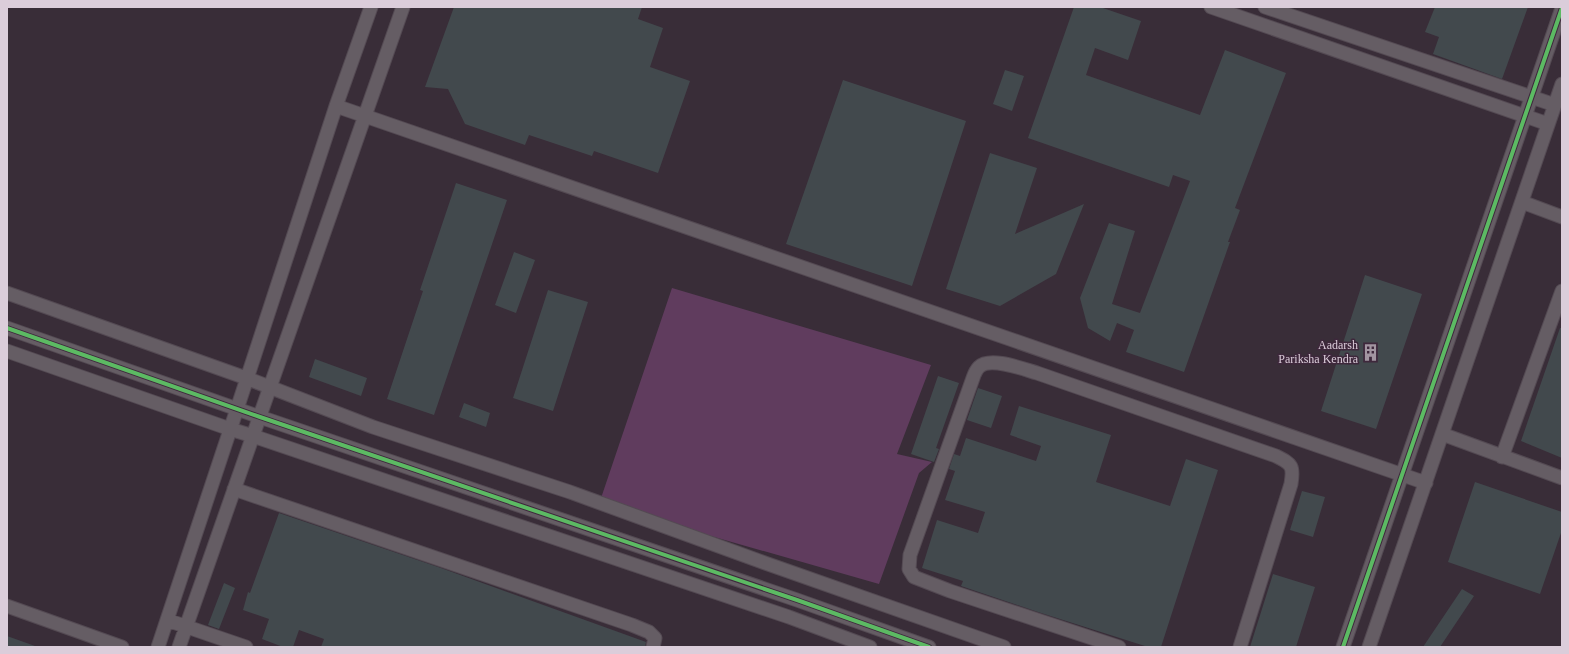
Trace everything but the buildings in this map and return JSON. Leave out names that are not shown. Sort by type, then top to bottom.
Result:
[{"type":"street","points":[[158,647],[336,106],[371,7]]},
{"type":"street","points":[[178,647],[403,7]]},
{"type":"street","points":[[1211,7],[1548,124]]},
{"type":"street","points":[[1265,7],[1555,105]]},
{"type":"street","points":[[1343,647],[1562,8]]},
{"type":"street","points":[[1369,647],[1562,84]]},
{"type":"street","points":[[336,106],[1426,483]]},
{"type":"street","points":[[1522,202],[1562,217]]},
{"type":"street","points":[[1502,457],[1562,291]]},
{"type":"street","points":[[7,293],[246,378],[373,427],[570,492],[765,563],[1004,647]]},
{"type":"street","points":[[7,328],[260,417],[929,647]]},
{"type":"street","points":[[7,352],[230,429],[790,617],[854,644],[870,647]]},
{"type":"street","points":[[1119,647],[950,591],[914,577],[909,569],[910,555],[973,378],[979,367],[989,363],[1006,364],[1037,373],[1276,456],[1289,462],[1293,472],[1291,484],[1240,647]]},
{"type":"street","points":[[1442,434],[1562,478]]},
{"type":"street","points":[[234,489],[632,625],[649,632],[655,638],[653,647]]},
{"type":"street","points":[[7,606],[122,647]]},
{"type":"street","points":[[167,620],[246,647]]},
{"type":"street","points":[[854,644],[861,623]]},
{"type":"shaded area","points":[[672,288],[931,365],[897,454],[932,462],[919,473],[879,584],[599,504]]},
{"type":"cycle path","points":[[1343,647],[1562,8]]},
{"type":"cycle path","points":[[7,328],[260,417],[797,600],[929,647]]},
{"type":"place","name":"Aadarsh Pariksha Kendra","points":[[1371,352]]}]
